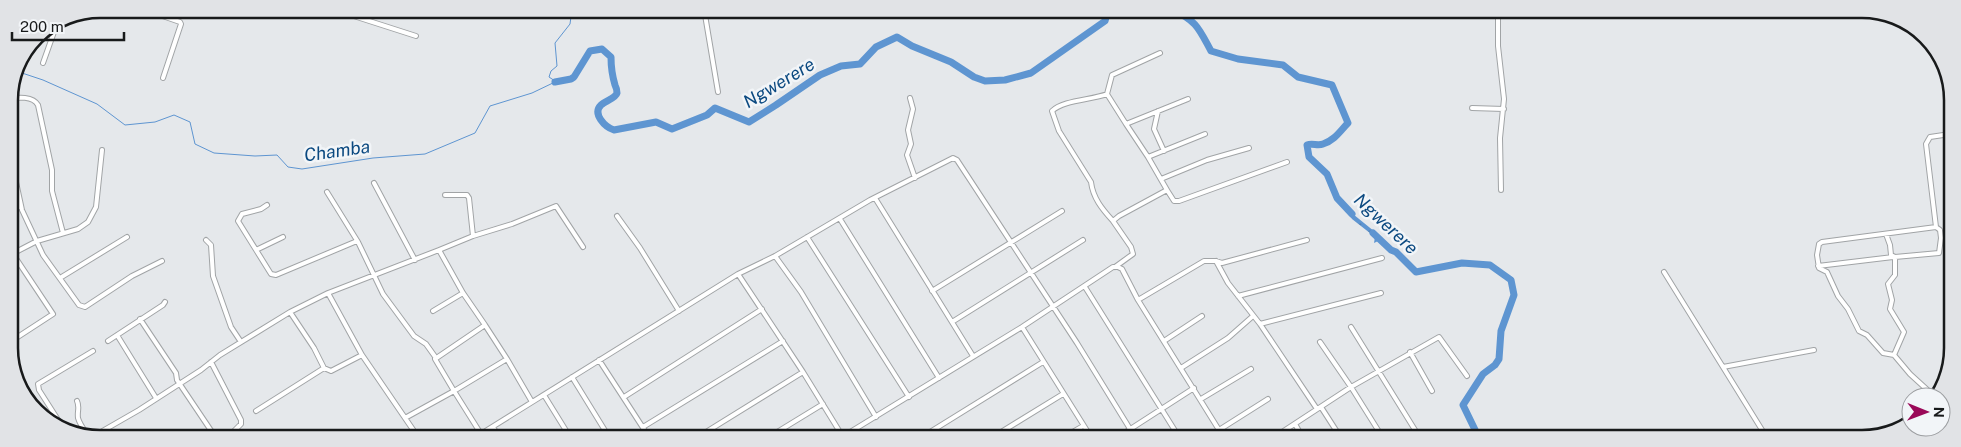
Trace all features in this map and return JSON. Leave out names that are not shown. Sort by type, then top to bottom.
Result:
[{"type":"street","points":[[163,78],[181,24],[168,18]]},
{"type":"street","points":[[360,18],[416,36]]},
{"type":"street","points":[[706,18],[718,92]]},
{"type":"street","points":[[1498,18],[1498,46],[1504,99],[1500,138],[1501,190]]},
{"type":"street","points":[[43,62],[53,32]]},
{"type":"street","points":[[1160,52],[1112,75],[1107,94],[1174,201],[1179,201],[1287,162]]},
{"type":"street","points":[[855,430],[1022,327],[1133,254],[1131,247],[1113,221],[1101,208],[1092,190],[1091,182],[1059,131],[1052,111],[1064,105],[1107,94]]},
{"type":"street","points":[[18,98],[32,99],[38,105],[52,170],[52,191],[63,233]]},
{"type":"street","points":[[910,98],[913,109],[908,130],[911,144],[907,155],[915,178]]},
{"type":"street","points":[[1126,124],[1188,99]]},
{"type":"street","points":[[1472,108],[1504,109]]},
{"type":"street","points":[[1158,111],[1154,130],[1164,151]]},
{"type":"street","points":[[1148,157],[1205,134]]},
{"type":"street","points":[[1818,266],[1939,253],[1941,238],[1940,230],[1936,227],[1926,144],[1930,137],[1944,135]]},
{"type":"street","points":[[1161,179],[1207,160],[1249,148]]},
{"type":"street","points":[[18,251],[36,241],[83,227],[96,208],[102,150]]},
{"type":"street","points":[[488,430],[738,274],[775,256],[875,198],[951,159],[958,160],[1077,343],[1130,429]]},
{"type":"street","points":[[374,183],[415,260]]},
{"type":"street","points":[[1113,221],[1167,190]]},
{"type":"street","points":[[18,192],[22,210]]},
{"type":"street","points":[[327,192],[357,241],[383,294],[404,324],[414,336],[426,344],[436,358],[475,430]]},
{"type":"street","points":[[445,195],[468,196],[473,236]]},
{"type":"street","points":[[875,198],[973,356]]},
{"type":"street","points":[[18,204],[42,255],[79,305],[85,307],[132,276],[162,261]]},
{"type":"street","points":[[267,205],[246,212],[238,219],[238,222],[272,274],[276,275],[357,241]]},
{"type":"street","points":[[101,430],[139,410],[240,342],[290,312],[328,294],[473,236],[512,224],[556,206],[583,247]]},
{"type":"street","points":[[932,291],[1062,211]]},
{"type":"street","points":[[616,216],[640,248],[679,311]]},
{"type":"street","points":[[840,218],[939,378]]},
{"type":"street","points":[[1818,266],[1817,252],[1820,242],[1936,227]]},
{"type":"street","points":[[1886,234],[1891,255],[1894,257],[1896,275],[1888,284],[1892,300],[1890,308],[1904,332],[1894,355]]},
{"type":"street","points":[[60,278],[127,237]]},
{"type":"street","points":[[256,250],[283,237]]},
{"type":"street","points":[[807,237],[908,397]]},
{"type":"street","points":[[206,240],[211,245],[213,276],[231,327],[240,342]]},
{"type":"street","points":[[952,322],[1083,240]]},
{"type":"street","points":[[1138,300],[1204,261],[1222,263],[1307,240]]},
{"type":"street","points":[[439,250],[463,293],[532,402]]},
{"type":"street","points":[[775,256],[800,292],[876,417]]},
{"type":"street","points":[[1238,296],[1382,258]]},
{"type":"street","points":[[1216,261],[1238,296],[1335,429]]},
{"type":"street","points":[[18,265],[53,314],[18,337]]},
{"type":"street","points":[[1818,266],[1827,272],[1838,296],[1848,309],[1859,331],[1867,335],[1883,353],[1894,355],[1924,387]]},
{"type":"street","points":[[1115,267],[1122,269],[1138,300],[1220,429]]},
{"type":"street","points":[[1664,272],[1761,429]]},
{"type":"street","points":[[738,274],[841,430]]},
{"type":"street","points":[[1085,287],[1174,429]]},
{"type":"street","points":[[433,311],[463,293]]},
{"type":"street","points":[[1260,324],[1381,293]]},
{"type":"street","points":[[328,294],[362,355],[413,430]]},
{"type":"street","points":[[108,341],[164,305],[164,302]]},
{"type":"street","points":[[624,397],[762,309]]},
{"type":"street","points":[[290,312],[314,348],[324,368],[330,371],[362,355]]},
{"type":"street","points":[[1164,341],[1202,316]]},
{"type":"street","points":[[1181,368],[1228,338],[1254,316]]},
{"type":"street","points":[[140,319],[176,373],[177,380],[211,430]]},
{"type":"street","points":[[436,358],[485,325]]},
{"type":"street","points":[[1022,327],[1085,429]]},
{"type":"street","points":[[1351,327],[1414,429]]},
{"type":"street","points":[[117,335],[156,398]]},
{"type":"street","points":[[1287,429],[1351,386],[1437,337],[1441,337],[1467,376]]},
{"type":"street","points":[[643,427],[783,341]]},
{"type":"street","points":[[1320,342],[1351,386],[1377,429]]},
{"type":"street","points":[[1723,367],[1814,350]]},
{"type":"street","points":[[55,416],[39,390],[38,384],[93,351]]},
{"type":"street","points":[[1410,352],[1432,391]]},
{"type":"street","points":[[405,418],[506,359]]},
{"type":"street","points":[[599,360],[645,430]]},
{"type":"street","points":[[211,362],[241,420],[241,424],[235,430]]},
{"type":"street","points":[[934,430],[1043,362]]},
{"type":"street","points":[[256,411],[324,368]]},
{"type":"street","points":[[1201,399],[1251,369]]},
{"type":"street","points":[[710,430],[803,372]]},
{"type":"street","points":[[572,377],[605,430]]},
{"type":"street","points":[[1131,429],[1194,388]]},
{"type":"street","points":[[1005,429],[1063,394]]},
{"type":"street","points":[[544,395],[566,430]]},
{"type":"street","points":[[1221,429],[1268,399]]},
{"type":"street","points":[[77,401],[79,406],[78,418],[82,427]]},
{"type":"street","points":[[781,430],[823,404]]},
{"type":"street","points":[[1295,424],[1298,429]]},
{"type":"street","points":[[1077,429],[1083,426]]},
{"type":"water","points":[[1337,198],[1348,210],[1380,236],[1378,241],[1374,243],[1375,237],[1352,219]]},
{"type":"waterway","name":"Ngwerere","points":[[555,81],[549,77],[551,71],[557,66],[555,43],[570,24],[571,18]]},
{"type":"waterway","name":"Ngwerere","points":[[555,82],[574,77],[590,51],[602,49],[611,57],[611,68],[617,93],[601,105],[598,112],[601,120],[614,130],[656,122],[672,129],[707,115],[715,108],[749,122],[820,75],[841,66],[860,64],[876,47],[897,37],[912,46],[951,62],[974,77],[985,81],[1005,80],[1031,73],[1105,21],[1106,18]]},
{"type":"waterway","name":"Ngwerere","points":[[1187,18],[1197,26],[1211,51],[1238,59],[1283,65],[1298,77],[1332,85],[1348,123],[1331,140],[1321,145],[1307,145],[1309,157],[1327,174],[1337,198],[1352,214]]},
{"type":"waterway","name":"Chamba","points":[[22,73],[43,80],[97,104],[125,125],[155,122],[174,115],[190,122],[195,144],[214,153],[255,156],[277,155],[288,167],[302,169],[373,158],[425,154],[475,133],[490,106],[532,93],[555,82]]},
{"type":"waterway","name":"Ngwerere","points":[[1373,233],[1416,272],[1462,263],[1490,265],[1511,280],[1514,295],[1501,331],[1499,359],[1495,365],[1483,374],[1463,405],[1475,429]]}]
